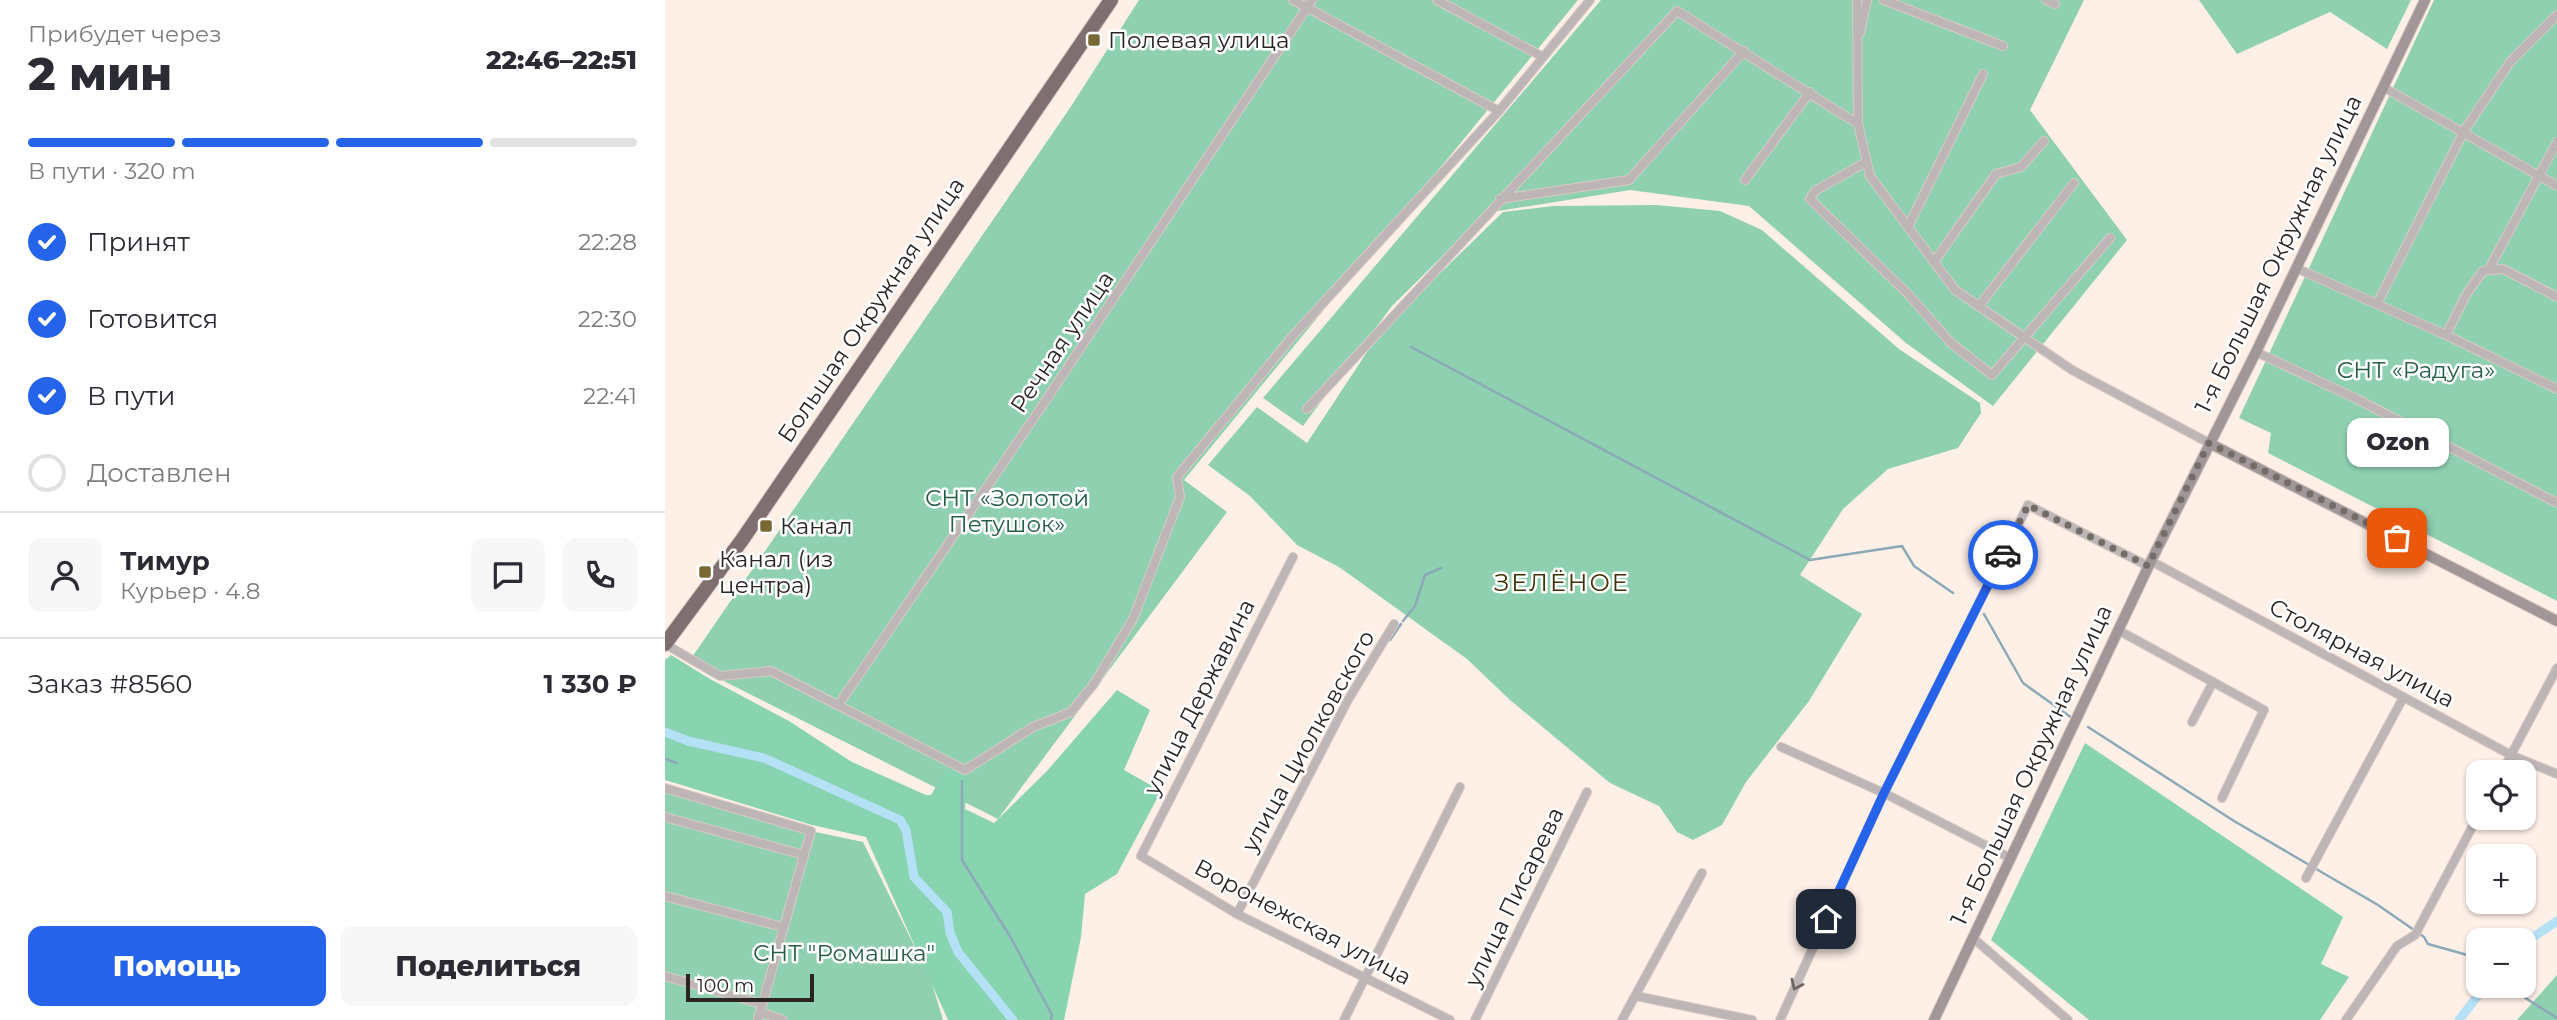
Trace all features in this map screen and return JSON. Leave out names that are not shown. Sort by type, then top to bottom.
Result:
[{"type":"highway","name":"Большая Окружная улица","points":[[665,644],[742,540],[1111,0]]},
{"type":"street","points":[[1293,0],[1310,4],[1499,111]]},
{"type":"street","points":[[1437,0],[1543,57]]},
{"type":"street","points":[[1857,0],[1858,124],[1870,176],[1955,290],[2072,370],[2557,621]]},
{"type":"street","points":[[1857,43],[1867,14],[1867,0]]},
{"type":"street","points":[[1884,0],[2003,46]]},
{"type":"street","points":[[2046,0],[2055,4]]},
{"type":"street","name":"1-я Большая Окружная улица","points":[[1934,1020],[2150,563],[2256,352],[2425,0]]},
{"type":"street","points":[[665,644],[720,676],[771,671],[965,770],[1033,727],[1071,712],[1094,684],[1133,619],[1180,497],[1177,477],[1291,337],[1499,111],[1586,1]]},
{"type":"street","name":"Речная улица","points":[[839,704],[1310,4]]},
{"type":"street","points":[[1307,409],[1677,11],[1858,124]]},
{"type":"street","points":[[2377,304],[2464,131],[2510,62],[2557,15]]},
{"type":"street","points":[[1500,200],[1629,180],[1744,51]]},
{"type":"street","points":[[1907,227],[1983,74]]},
{"type":"street","points":[[2383,87],[2557,186]]},
{"type":"street","points":[[1745,180],[1809,92]]},
{"type":"street","points":[[1934,262],[1996,174],[2021,167],[2044,141]]},
{"type":"street","points":[[2446,335],[2476,279],[2489,269],[2557,142]]},
{"type":"street","points":[[1866,162],[1815,191],[1810,199],[1908,294],[1951,343],[1993,375],[2110,238]]},
{"type":"street","points":[[1979,306],[2074,183]]},
{"type":"street","points":[[2296,268],[2446,335],[2557,389]]},
{"type":"street","points":[[2489,269],[2503,269],[2557,296]]},
{"type":"street","points":[[2256,352],[2355,398],[2557,503]]},
{"type":"street","name":"Столярная улица","points":[[1884,793],[2028,505],[2150,563],[2511,755],[2557,774]]},
{"type":"street","name":"улица Державина","points":[[1141,856],[1293,557]]},
{"type":"street","name":"улица Циолковского","points":[[1237,914],[1348,700],[1394,624]]},
{"type":"street","points":[[2118,630],[2265,710],[2222,798]]},
{"type":"street","points":[[2508,760],[2557,668]]},
{"type":"street","points":[[2192,722],[2213,682]]},
{"type":"street","points":[[2306,878],[2403,698]]},
{"type":"street","points":[[1781,747],[1884,793],[2010,858]]},
{"type":"street","points":[[1344,1020],[1460,787]]},
{"type":"street","points":[[665,788],[811,831],[760,1012]]},
{"type":"street","name":"улица Писарева","points":[[1475,1020],[1587,792]]},
{"type":"street","points":[[1780,1020],[1884,793]]},
{"type":"street","points":[[665,817],[804,855]]},
{"type":"street","points":[[2346,1020],[2397,946],[2415,935],[2471,830]]},
{"type":"street","name":"Воронежская улица","points":[[1141,856],[1237,914],[1450,1020]]},
{"type":"street","points":[[1622,1020],[1702,873]]},
{"type":"street","points":[[665,896],[783,927]]},
{"type":"street","points":[[1973,938],[2068,1020]]},
{"type":"street","points":[[665,976],[783,1020]]},
{"type":"street","points":[[1636,996],[1752,1020]]},
{"type":"green space","name":"СНТ «Золотой Петушок»","points":[[1139,0],[1578,0],[1184,480],[1227,512],[998,819],[688,663],[1070,108]]},
{"type":"green space","points":[[1601,0],[2084,0],[2030,110],[2127,240],[1993,406],[1906,343],[1749,206],[1630,190],[1486,213],[1392,306],[1303,426],[1263,398]]},
{"type":"green space","points":[[2199,0],[2411,0],[2387,49],[2330,12],[2237,54]]},
{"type":"green space","name":"СНТ «Радуга»","points":[[2434,0],[2557,0],[2557,601],[2268,453],[2271,433],[2239,418]]},
{"type":"green space","points":[[1657,205],[1720,211],[1762,230],[1899,349],[1980,403],[1981,413],[1958,448],[1888,469],[1843,509],[1800,575],[1862,614],[1809,701],[1746,782],[1722,825],[1693,840],[1677,832],[1659,806],[1610,783],[1510,700],[1467,659],[1339,567],[1297,545],[1250,496],[1208,465],[1257,407],[1307,443],[1367,352],[1395,317],[1503,212],[1553,206]]},
{"type":"green space","points":[[671,655],[789,721],[852,762],[926,795],[931,795],[947,767],[967,778],[965,809],[994,823],[1047,771],[1117,690],[1150,710],[1124,770],[1161,791],[1117,874],[1085,894],[1081,937],[1064,1020],[948,1020],[866,837],[812,825],[665,780],[665,660]]},
{"type":"green space","points":[[2085,743],[2343,917],[2321,964],[2349,977],[2320,1020],[2089,1020],[1991,940]]},
{"type":"green space","name":"СНТ \"Ромашка\"","points":[[665,785],[811,831],[863,842],[931,980],[943,1020],[665,1020]]},
{"type":"green space","points":[[2557,975],[2557,1020],[2517,1020]]},
{"type":"waterway","points":[[1411,347],[1810,560],[1902,546],[1914,566],[1953,593]]},
{"type":"waterway","points":[[1403,621],[1415,606],[1425,575],[1441,568]]},
{"type":"waterway","points":[[1984,614],[2023,683],[2072,718]]},
{"type":"waterway","points":[[1390,640],[1401,624]]},
{"type":"waterway","points":[[2088,727],[2234,821],[2378,905],[2424,937],[2428,944],[2466,955]]},
{"type":"waterway","points":[[665,732],[688,741],[764,758],[900,820],[906,830],[914,877],[947,912],[950,933],[958,952],[1013,1020]]},
{"type":"waterway","points":[[665,759],[677,763]]},
{"type":"waterway","points":[[962,781],[962,860],[1011,938],[1052,1015],[1051,1020]]},
{"type":"waterway","points":[[2536,935],[2557,921]]},
{"type":"waterway","points":[[2459,1020],[2476,998]]},
{"type":"waterway","points":[[2525,998],[2557,1018]]},
{"type":"way so far","points":[[2003,555],[2028,505],[2148,566],[2209,443],[2397,538]]},
{"type":"place","name":"Полевая улица","points":[[1094,40]]},
{"type":"place","name":"Канал","points":[[766,526]]},
{"type":"place","name":"Ozon","points":[[2397,538]]},
{"type":"place","name":"Канал (из центра)","points":[[705,572]]},
{"type":"district","name":"ЗЕЛЁНОЕ","points":[[1562,583]]},
{"type":"route","points":[[1826,919],[1884,793],[2003,555]]}]
